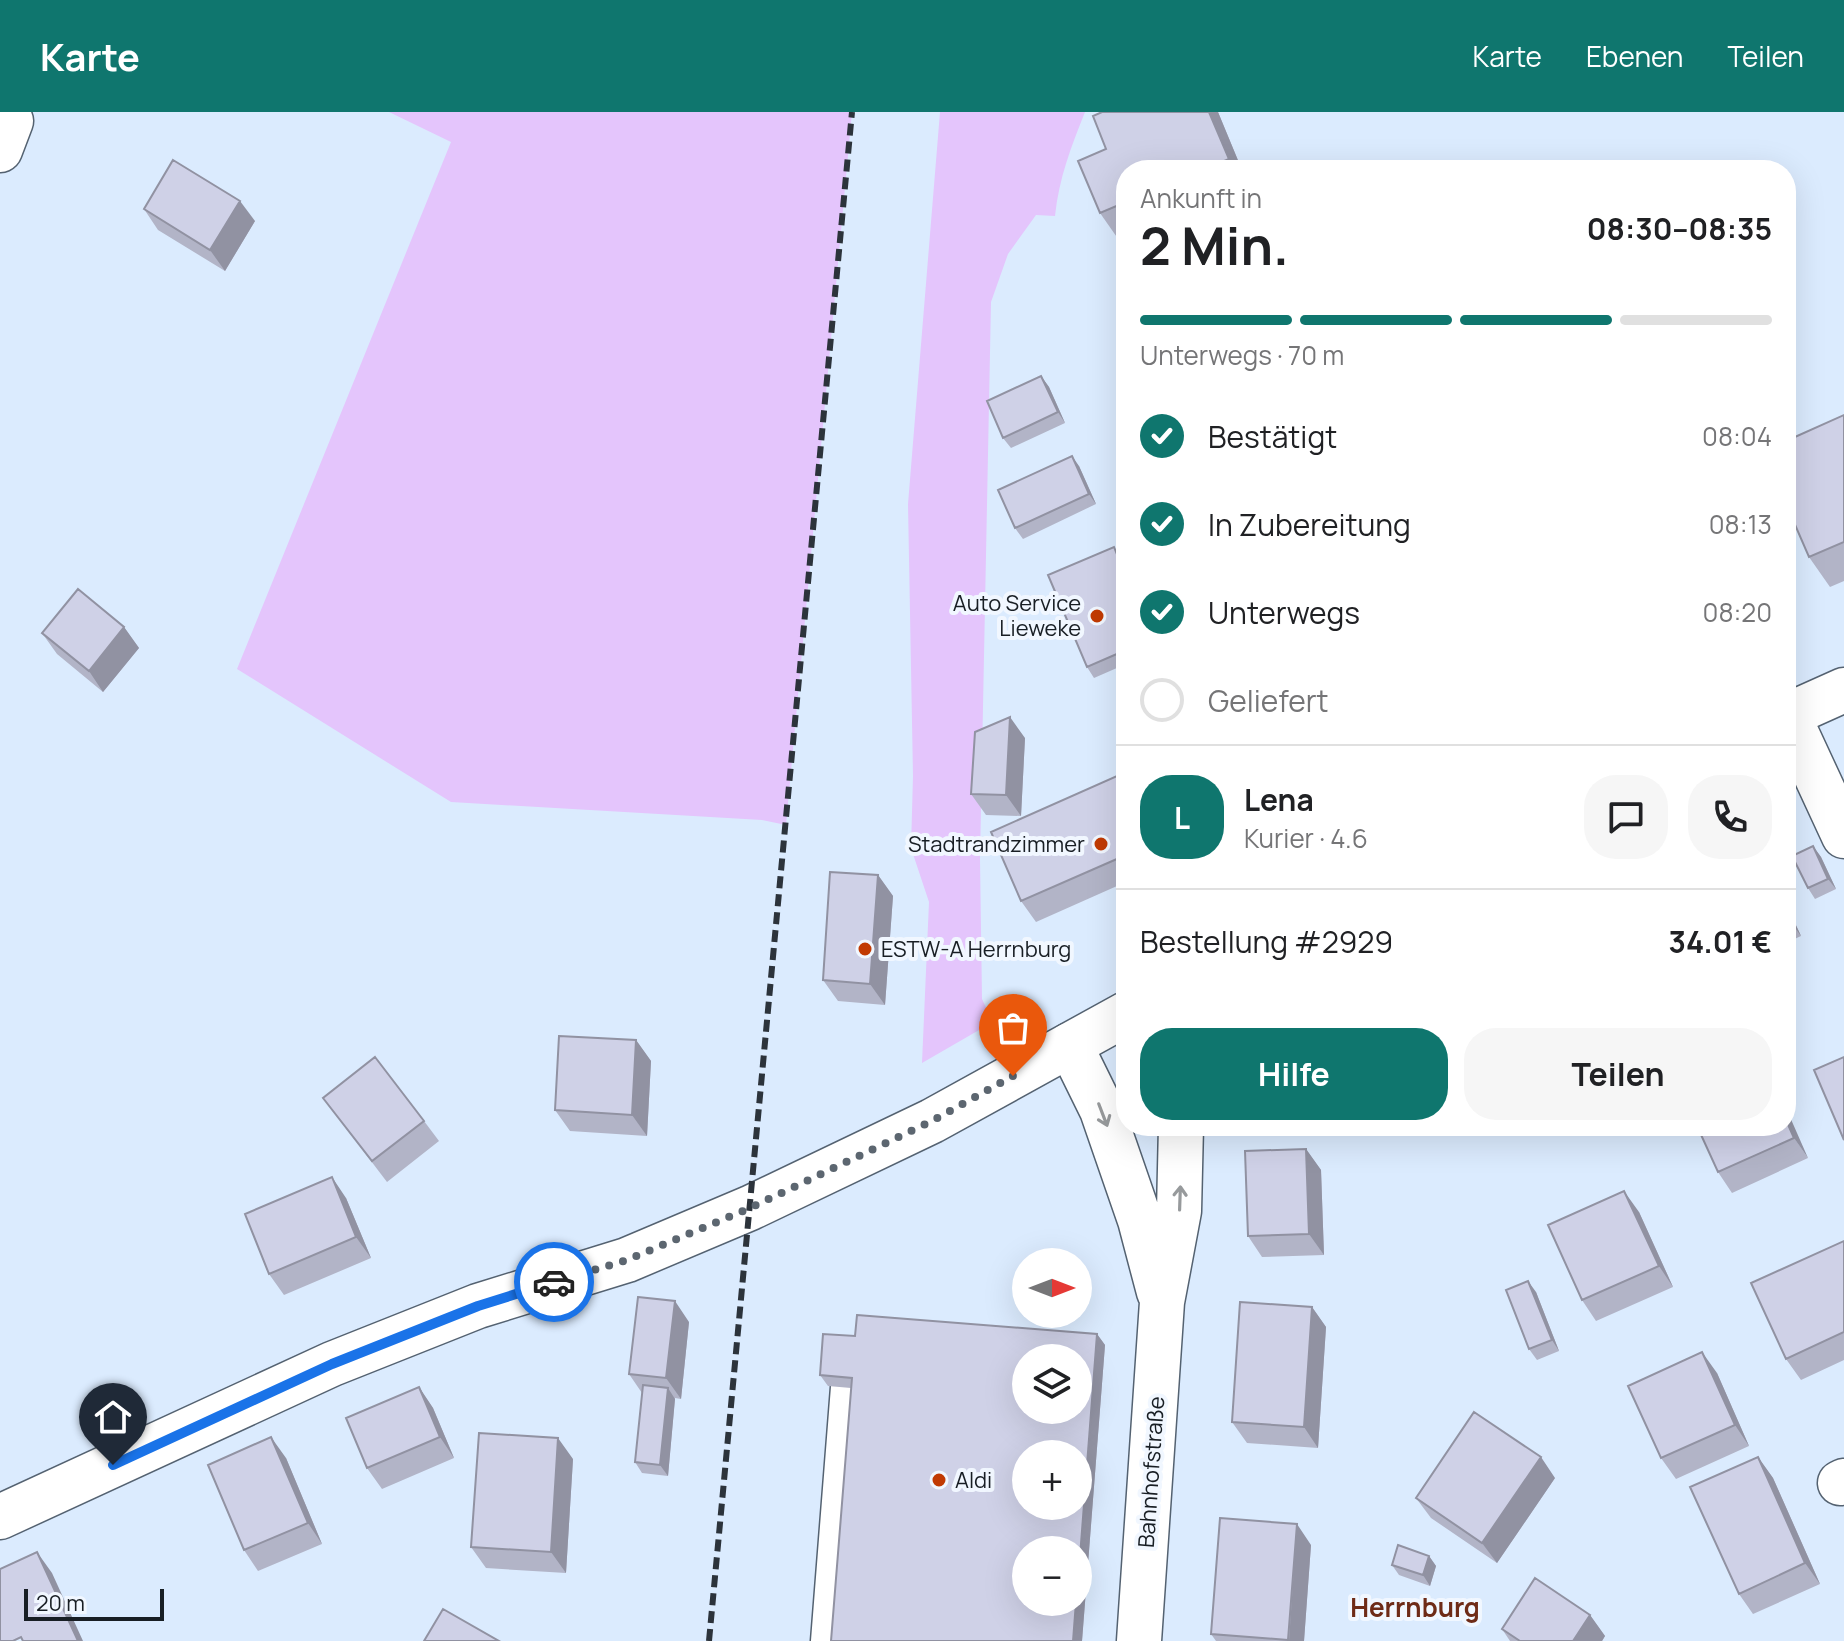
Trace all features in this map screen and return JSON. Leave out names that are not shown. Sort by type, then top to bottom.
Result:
[{"type":"main road","points":[[1796,712],[1844,690]]},
{"type":"main road","points":[[1796,735],[1844,836]]},
{"type":"main road","points":[[0,1517],[332,1364],[478,1306],[627,1260],[750,1208],[932,1121],[1116,1020]]},
{"type":"main road","name":"Bahnhofstraße","points":[[1070,1045],[1102,1110],[1140,1220],[1162,1302]]},
{"type":"main road","name":"Bahnhofstraße","points":[[1139,1641],[1162,1302],[1179,1211],[1181,1136]]},
{"type":"lane","points":[[823,1641],[843,1387]]},
{"type":"shaded area","points":[[389,112],[852,112],[786,825],[762,820],[451,802],[237,669],[451,142]]},
{"type":"shaded area","points":[[940,112],[1085,112],[1070,150],[1055,216],[1036,215],[1008,254],[991,302],[980,859],[982,999],[993,1022],[922,1063],[929,902],[911,848],[913,776],[908,504]]},
{"type":"building","points":[[1102,112],[1209,112],[1229,159],[1116,160],[1116,206],[1100,213],[1078,161],[1106,149],[1093,116]]},
{"type":"building","points":[[173,160],[240,201],[210,250],[144,209]]},
{"type":"building","points":[[1041,376],[1058,412],[1003,438],[987,401]]},
{"type":"building","points":[[1844,415],[1844,542],[1809,557],[1796,527],[1796,437]]},
{"type":"building","points":[[1072,456],[1089,494],[1015,528],[998,490]]},
{"type":"building","name":"Auto Service Lieweke","points":[[1114,547],[1116,654],[1087,667],[1048,575]]},
{"type":"building","points":[[78,589],[124,627],[89,671],[42,633]]},
{"type":"building","points":[[1010,717],[1006,795],[971,794],[975,732]]},
{"type":"building","points":[[1116,776],[1116,859],[1021,901],[991,832]]},
{"type":"building","points":[[1813,846],[1828,879],[1808,888],[1796,864],[1796,854]]},
{"type":"building","points":[[830,872],[878,875],[870,984],[823,980]]},
{"type":"building","points":[[559,1036],[636,1040],[632,1115],[555,1110]]},
{"type":"building","points":[[375,1057],[424,1121],[372,1161],[323,1098]]},
{"type":"building","points":[[1844,1057],[1844,1140],[1814,1070]]},
{"type":"building","points":[[1702,1136],[1793,1136],[1794,1138],[1718,1172]]},
{"type":"building","points":[[1306,1149],[1309,1234],[1248,1236],[1245,1151]]},
{"type":"building","points":[[332,1177],[356,1237],[269,1274],[245,1214]]},
{"type":"building","points":[[1624,1191],[1659,1266],[1582,1300],[1548,1225]]},
{"type":"building","points":[[1844,1241],[1844,1332],[1786,1359],[1751,1283]]},
{"type":"building","points":[[1528,1281],[1552,1340],[1529,1349],[1506,1290]]},
{"type":"building","points":[[638,1297],[675,1301],[666,1378],[629,1374]]},
{"type":"building","points":[[1240,1302],[1312,1307],[1304,1427],[1232,1422]]},
{"type":"building","name":"Aldi","points":[[857,1315],[1097,1334],[1092,1400],[1092,1344],[1012,1344],[1012,1424],[1090,1424],[1089,1440],[1012,1440],[1012,1520],[1083,1520],[1082,1536],[1012,1536],[1012,1616],[1075,1616],[1073,1641],[831,1641],[852,1378],[820,1375],[823,1334],[855,1336]]},
{"type":"building","points":[[1702,1352],[1735,1425],[1661,1458],[1628,1386]]},
{"type":"building","points":[[643,1385],[668,1388],[660,1465],[635,1462]]},
{"type":"building","points":[[419,1387],[440,1437],[367,1468],[346,1418]]},
{"type":"building","points":[[1474,1412],[1541,1457],[1482,1543],[1416,1498]]},
{"type":"building","points":[[479,1433],[558,1438],[551,1552],[471,1547]]},
{"type":"building","points":[[271,1437],[308,1523],[244,1550],[208,1465]]},
{"type":"building","points":[[1758,1457],[1805,1563],[1739,1594],[1690,1487]]},
{"type":"building","points":[[1220,1518],[1297,1524],[1288,1640],[1211,1634]]},
{"type":"building","points":[[1398,1545],[1429,1556],[1423,1575],[1392,1565]]},
{"type":"building","points":[[37,1552],[78,1641],[23,1641],[21,1637],[13,1641],[0,1641],[0,1569]]},
{"type":"building","points":[[1535,1578],[1590,1615],[1573,1641],[1520,1641],[1502,1629]]},
{"type":"building","points":[[443,1609],[499,1641],[424,1641]]},
{"type":"railway","points":[[709,1641],[852,112]]},
{"type":"way so far","points":[[554,1282],[627,1260],[750,1208],[932,1121],[1013,1076]]},
{"type":"place","name":"Auto Service Lieweke","points":[[1097,616]]},
{"type":"place","name":"Stadtrandzimmer","points":[[1101,844]]},
{"type":"place","name":"ESTW-A Herrnburg","points":[[865,949]]},
{"type":"place","name":"Aldi","points":[[939,1480]]},
{"type":"district","name":"Herrnburg","points":[[1415,1607]]},
{"type":"route","points":[[113,1465],[332,1364],[478,1306],[554,1282]]}]
